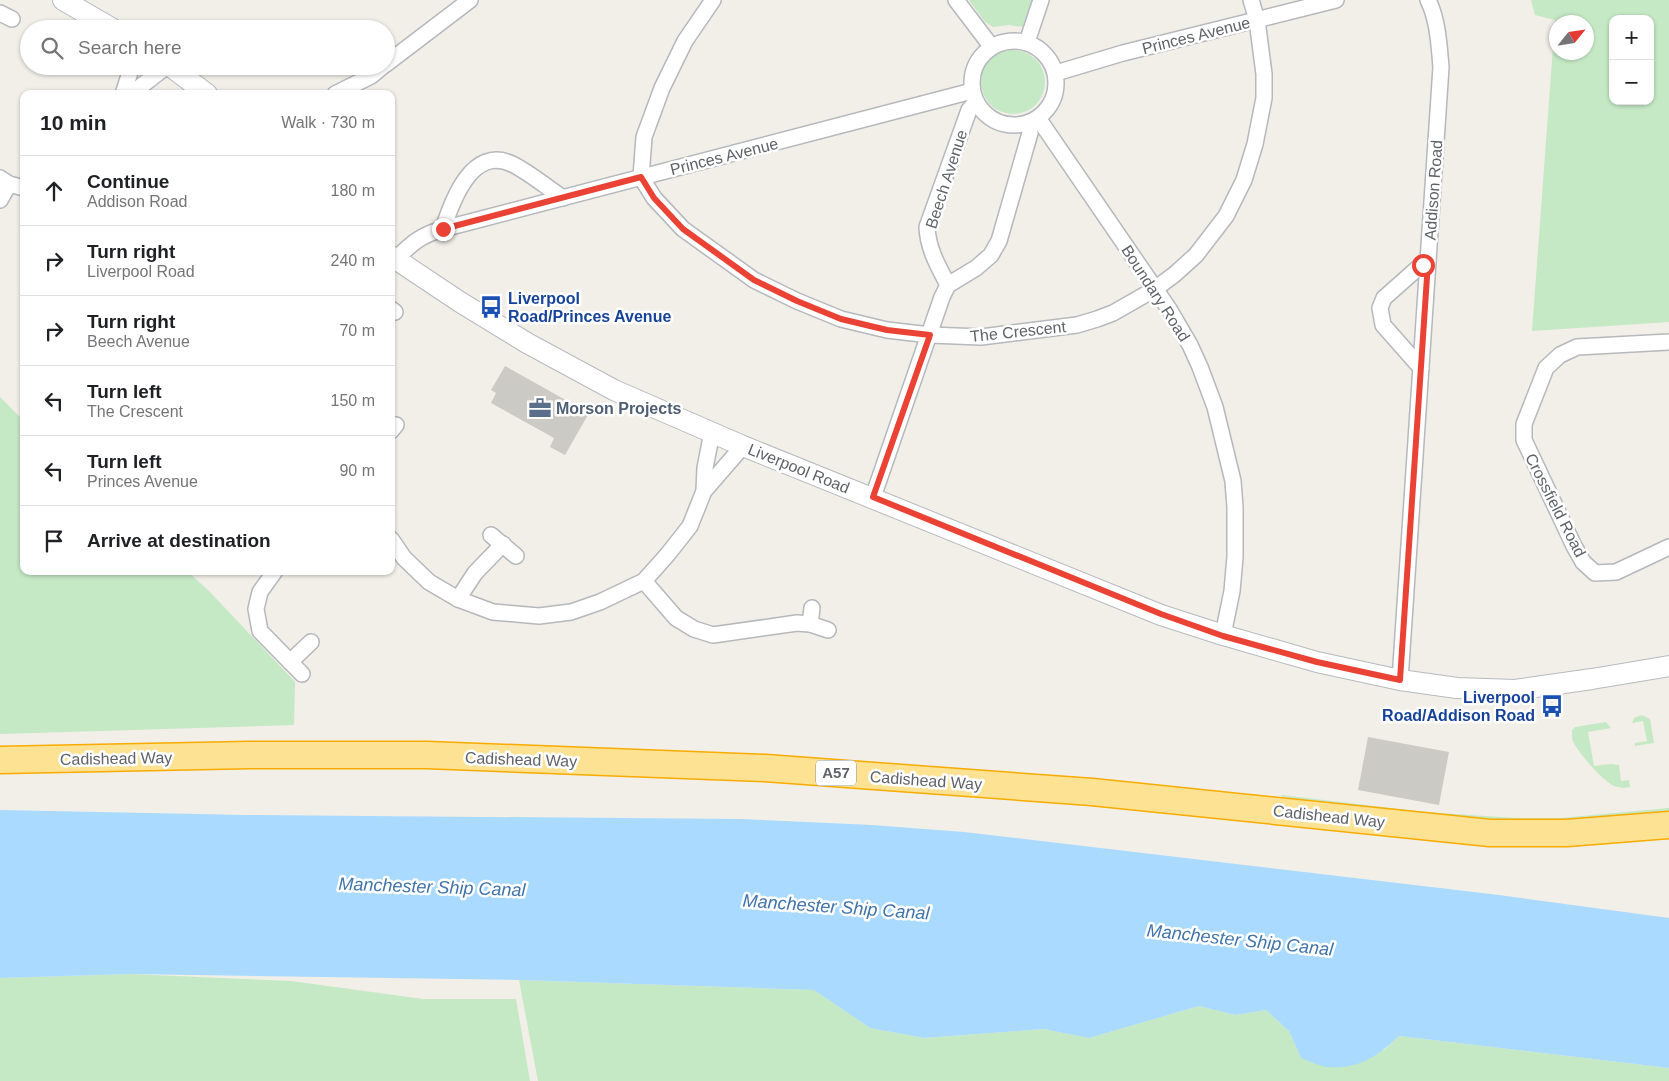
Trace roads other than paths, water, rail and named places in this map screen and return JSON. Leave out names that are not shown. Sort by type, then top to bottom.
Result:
[{"type":"highway","name":"Cadishead Way","points":[[0,760],[260,755],[427,755],[765,768],[1092,792],[1490,832],[1567,833],[1669,825]]},
{"type":"main road","points":[[63,0],[97,20]]},
{"type":"main road","points":[[181,75],[201,90]]},
{"type":"main road","name":"Liverpool Road","points":[[395,259],[460,302],[527,343],[614,390],[743,446],[1161,614],[1223,636],[1317,662],[1400,680],[1457,688],[1515,690],[1669,666]]},
{"type":"street","points":[[395,57],[470,0]]},
{"type":"street","points":[[641,177],[644,137],[662,88],[685,41],[713,0]]},
{"type":"street","points":[[956,0],[991,46]]},
{"type":"street","points":[[1027,42],[1041,0]]},
{"type":"street","name":"The Crescent","points":[[641,177],[654,198],[683,229],[754,280],[797,301],[841,319],[887,330],[930,335],[981,337],[1077,325],[1113,313],[1175,274],[1196,255],[1226,216],[1244,180],[1255,144],[1264,98],[1263,53],[1251,0]]},
{"type":"street","name":"Princes Avenue","points":[[1056,73],[1123,53],[1336,0]]},
{"type":"street","name":"Addison Road","points":[[1400,680],[1441,67],[1439,43],[1428,0]]},
{"type":"street","points":[[1008,40],[1027,42],[1040,48],[1050,59],[1056,73],[1056,90],[1050,106],[1034,120],[1015,126],[999,123],[986,114],[974,96],[972,74],[979,58],[991,46],[1008,40]]},
{"type":"street","points":[[124,90],[129,75]]},
{"type":"street","points":[[136,90],[156,75]]},
{"type":"street","points":[[343,90],[372,75]]},
{"type":"street","name":"Princes Avenue","points":[[395,257],[419,238],[443,229],[641,177],[974,96]]},
{"type":"street","name":"Beech Avenue","points":[[948,285],[930,250],[927,228],[974,96]]},
{"type":"street","points":[[873,497],[948,285],[976,268],[991,255],[999,242],[1034,120]]},
{"type":"street","name":"Boundary Road","points":[[1034,120],[1169,309],[1200,367],[1215,407],[1233,481],[1235,507],[1235,557],[1232,590],[1223,636]]},
{"type":"street","points":[[443,229],[459,189],[472,171],[489,161],[497,160],[511,164],[563,198]]},
{"type":"street","points":[[0,200],[4,181],[20,187]]},
{"type":"street","points":[[1421,368],[1383,325],[1380,308],[1384,298],[1419,267],[1428,262]]},
{"type":"street","name":"Crossfield Road","points":[[1669,342],[1577,347],[1560,355],[1546,368],[1524,424],[1524,440],[1574,546],[1583,562],[1595,573],[1616,572],[1669,546]]},
{"type":"street","points":[[704,491],[705,468],[712,432]]},
{"type":"street","points":[[395,545],[404,558],[429,582],[458,599],[493,612],[539,616],[571,612],[600,602],[644,580],[690,526],[704,491],[743,446]]},
{"type":"street","points":[[458,599],[497,540],[516,556]]},
{"type":"street","points":[[272,575],[260,592],[251,611],[260,631],[302,674]]},
{"type":"street","points":[[644,580],[676,618],[694,629],[713,635],[797,623],[810,624],[828,630]]},
{"type":"street","points":[[810,624],[812,608]]},
{"type":"street","points":[[290,662],[311,642]]},
{"type":"water","name":"Manchester Ship Canal","points":[[0,810],[246,815],[740,819],[872,825],[964,832],[1499,895],[1669,918],[1669,1068],[1399,1036],[1383,1050],[1358,1064],[1327,1067],[1301,1058],[1289,1031],[1266,1010],[1235,1015],[1199,1006],[1089,1038],[1043,1029],[924,1038],[870,1028],[814,990],[519,980],[131,974],[0,978]]},
{"type":"place","name":"Liverpool Road/Princes Avenue","points":[[491,307]]},
{"type":"place","name":"Morson Projects","points":[[540,408]]},
{"type":"place","name":"Liverpool Road/Addison Road","points":[[1552,706]]}]
